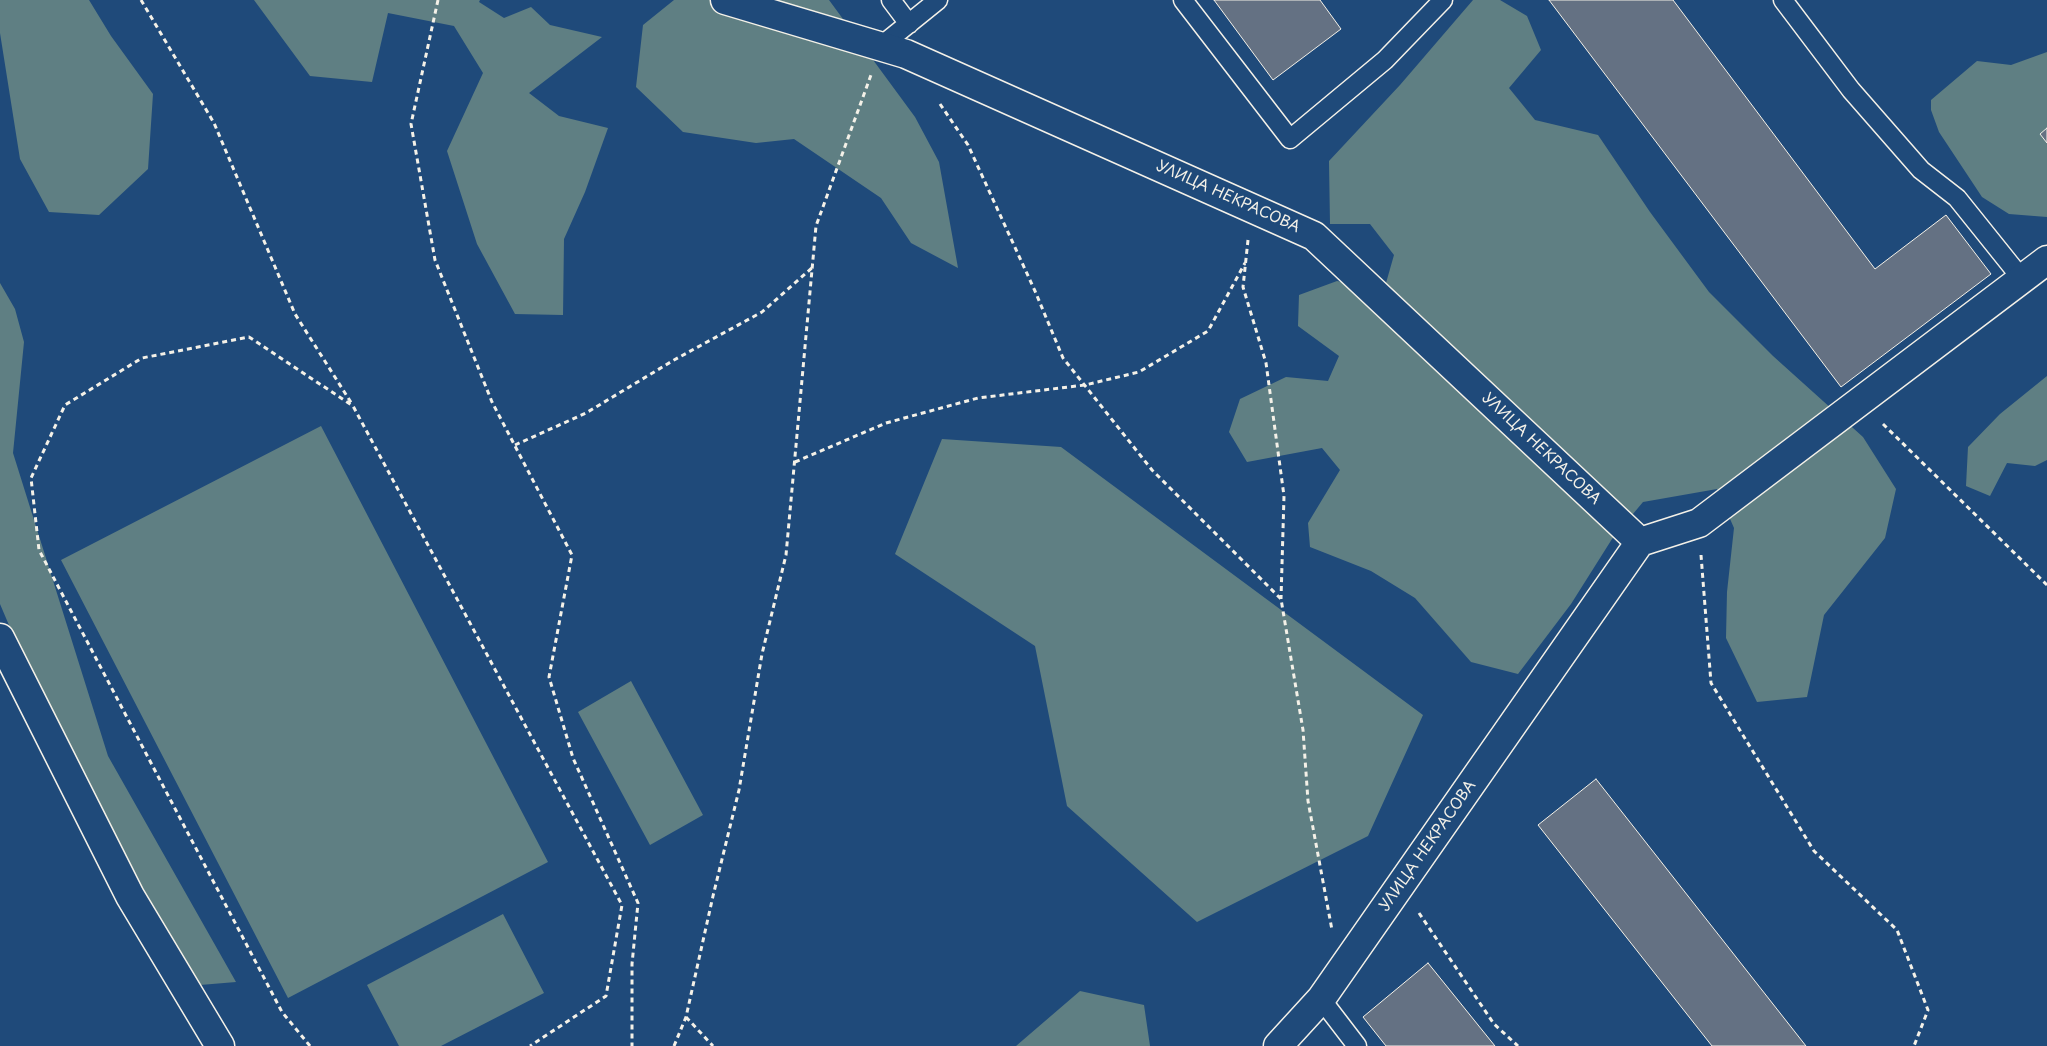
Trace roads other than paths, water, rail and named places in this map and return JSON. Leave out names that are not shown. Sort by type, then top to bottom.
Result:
[{"type":"street","name":"УЛИЦА НЕКРАСОВА","points":[[726,0],[906,54],[1314,236],[1640,542],[1321,999],[1278,1046]]},
{"type":"street","points":[[1640,542],[1699,523],[1751,481],[2047,260]]},
{"type":"street","points":[[0,638],[130,896],[220,1046]]},
{"type":"lane","points":[[891,0],[909,24]]},
{"type":"lane","points":[[881,46],[938,0]]},
{"type":"lane","points":[[1183,0],[1290,139],[1385,60],[1443,0]]},
{"type":"lane","points":[[1782,0],[1851,90],[1921,170],[1957,198],[2022,278]]},
{"type":"lane","points":[[1321,999],[1357,1046]]}]
